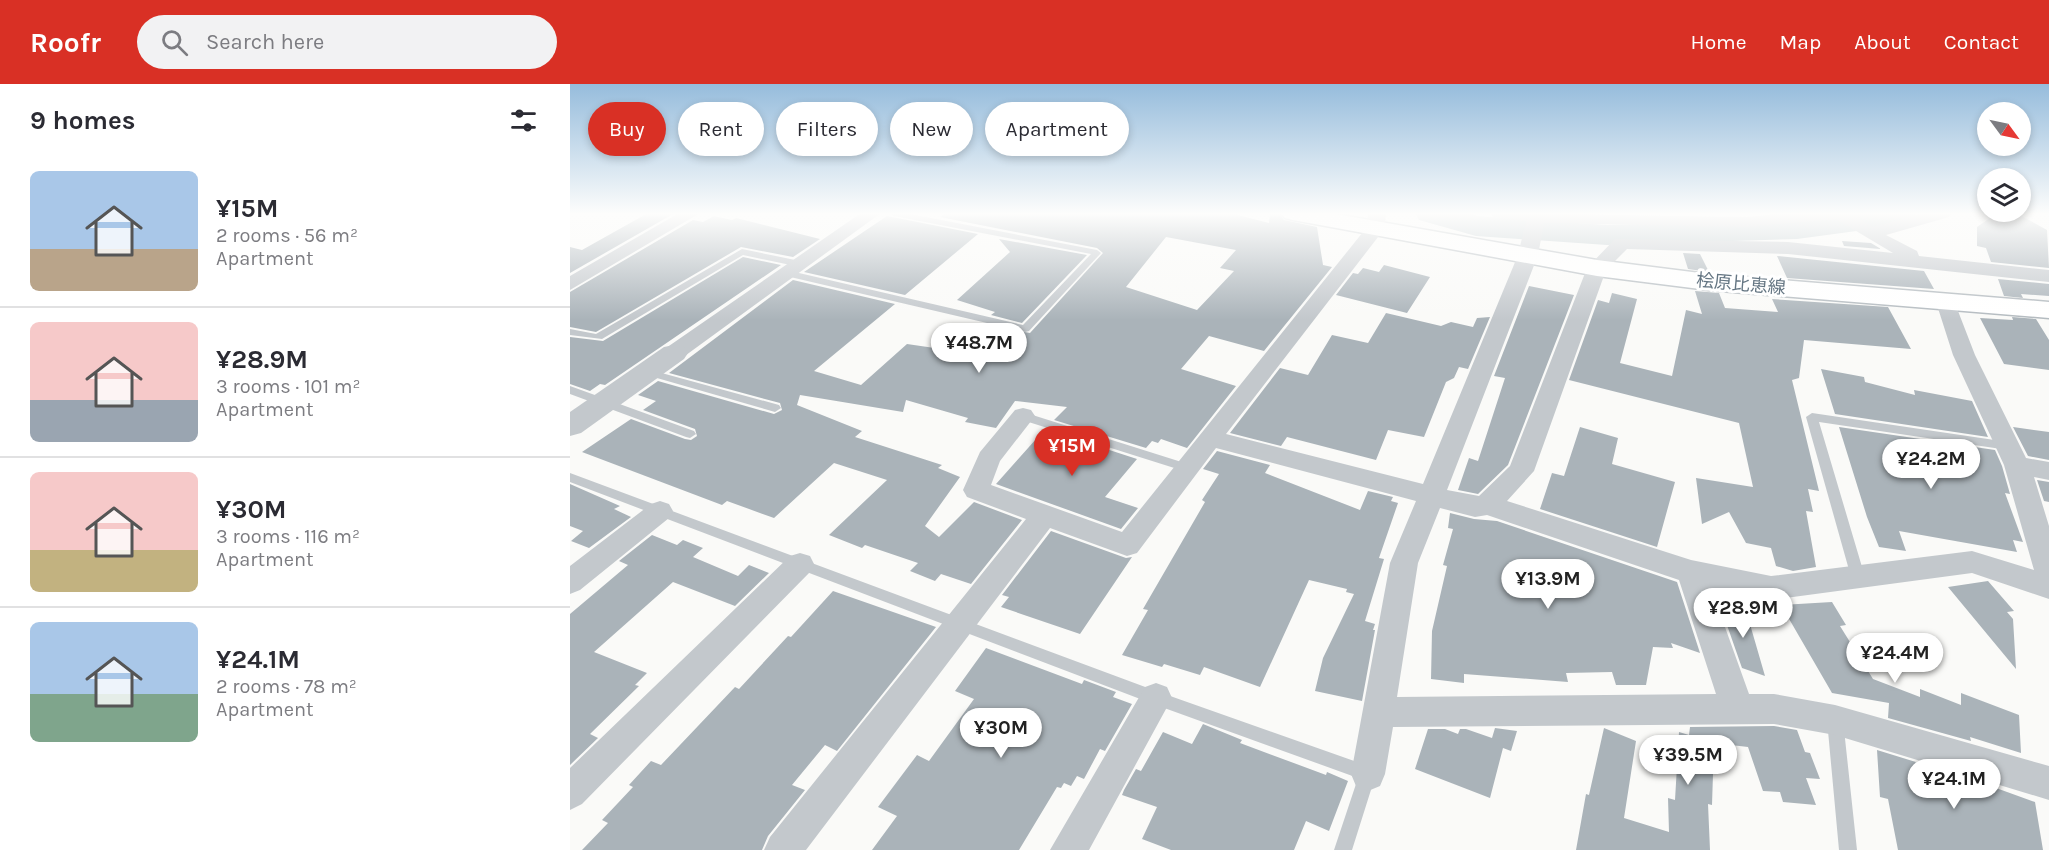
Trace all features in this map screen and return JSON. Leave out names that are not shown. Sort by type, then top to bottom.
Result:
[{"type":"main road","name":"桧原比恵線","points":[[1564,249],[1597,268],[1708,282],[2049,310]]},
{"type":"street","points":[[570,284],[630,249]]},
{"type":"street","points":[[570,426],[822,249]]},
{"type":"street","points":[[1023,416],[989,458],[976,490],[1127,545],[1355,249]]},
{"type":"street","points":[[1368,774],[1404,563],[1526,249]]},
{"type":"street","points":[[1487,505],[1521,471],[1597,268],[1616,249]]},
{"type":"street","points":[[1796,249],[1921,260],[2049,276]]},
{"type":"street","points":[[1899,249],[1921,260]]},
{"type":"street","points":[[1946,302],[1964,355],[2013,456],[2049,572]]},
{"type":"street","points":[[1210,438],[1474,507],[1487,505],[1690,572],[1772,588],[1972,562],[2049,587]]},
{"type":"street","points":[[2013,456],[2049,471]]},
{"type":"street","points":[[570,582],[660,511]]},
{"type":"street","points":[[783,850],[962,625],[1045,514]]},
{"type":"street","points":[[570,792],[800,564]]},
{"type":"street","points":[[1690,572],[1738,710]]},
{"type":"street","points":[[1069,850],[1156,698]]},
{"type":"street","points":[[1378,712],[1774,709],[1835,720],[2049,783]]},
{"type":"lane","points":[[570,332],[598,337],[742,252],[793,269],[1025,329],[1097,253],[1075,249]]},
{"type":"lane","points":[[646,372],[775,408]]},
{"type":"lane","points":[[570,390],[602,404],[690,434]]},
{"type":"lane","points":[[1023,416],[1187,468]]},
{"type":"lane","points":[[1858,577],[1812,417],[2013,456]]},
{"type":"lane","points":[[570,477],[1156,698],[1368,774],[1343,850]]},
{"type":"lane","points":[[1835,720],[1848,850]]},
{"type":"building","points":[[570,249],[612,249],[570,273]]},
{"type":"building","points":[[644,249],[738,249],[596,332],[570,327],[570,292]]},
{"type":"building","points":[[750,249],[805,249],[793,257]]},
{"type":"building","points":[[838,249],[960,249],[905,295],[804,272]]},
{"type":"building","points":[[1007,249],[1053,249],[1087,255],[1022,323],[991,315],[995,312],[957,300],[1010,252]]},
{"type":"building","points":[[1098,249],[1157,249],[1126,287],[1197,310],[1234,271],[1220,268],[1236,250],[1229,249],[1320,249],[1323,265],[1332,267],[1264,351],[1209,336],[1181,369],[1236,386],[1187,448],[1161,439],[1158,443],[1152,441],[1146,448],[1054,420],[1067,407],[1015,401],[996,428],[965,422],[968,418],[906,400],[903,412],[800,395],[797,405],[862,431],[855,437],[942,465],[938,468],[960,477],[925,526],[939,537],[974,502],[1022,520],[971,584],[941,574],[935,581],[910,571],[918,563],[865,545],[862,548],[829,535],[887,480],[834,463],[774,518],[727,501],[722,505],[582,452],[631,419],[685,439],[691,440],[697,436],[695,429],[643,410],[656,401],[638,395],[658,381],[774,414],[782,410],[780,403],[669,373],[793,280],[895,304],[814,371],[861,385],[907,344],[955,351],[982,324],[1030,333],[1103,253]]},
{"type":"building","points":[[1986,249],[2048,249],[2049,268],[1991,262]]},
{"type":"building","points":[[1683,253],[1700,254],[1709,272],[1688,269]]},
{"type":"building","points":[[1777,256],[1924,271],[1934,289],[1787,278]]},
{"type":"building","points":[[743,257],[781,265],[605,385],[600,384],[590,391],[570,384],[570,337],[603,341]]},
{"type":"building","points":[[1384,265],[1430,277],[1407,313],[1336,295],[1353,273],[1358,274],[1363,268],[1379,272]]},
{"type":"building","points":[[1998,279],[2049,284],[2049,296],[2021,294],[2023,298],[2004,296]]},
{"type":"building","points":[[1529,286],[1574,295],[1508,465],[1478,494],[1458,490],[1469,458],[1478,461],[1505,378],[1494,376]]},
{"type":"building","points":[[1695,291],[1719,293],[1725,308],[1778,312],[1772,299],[1888,307],[1911,349],[1804,340],[1799,378],[1792,380],[1819,491],[1808,489],[1813,512],[1806,511],[1816,567],[1793,571],[1776,566],[1771,548],[1746,543],[1729,512],[1702,524],[1696,478],[1753,487],[1739,423],[1569,380],[1598,300],[1609,303],[1612,293],[1637,299],[1620,363],[1672,376],[1686,310],[1702,314]]},
{"type":"building","points":[[1386,313],[1441,326],[1451,322],[1473,327],[1477,318],[1490,317],[1468,369],[1459,367],[1454,378],[1446,382],[1424,437],[1388,430],[1376,460],[1287,437],[1281,446],[1230,433],[1280,368],[1308,375],[1332,335],[1368,343]]},
{"type":"building","points":[[2012,317],[2036,319],[2049,340],[2049,370],[2004,364],[1980,318],[2013,320]]},
{"type":"building","points":[[1821,369],[1864,377],[1865,382],[1915,395],[1914,390],[1972,401],[1988,437],[1835,414]]},
{"type":"building","points":[[1580,427],[1618,438],[1612,464],[1675,482],[1657,547],[1540,509],[1552,473],[1564,476]]},
{"type":"building","points":[[1839,427],[1995,450],[2010,494],[2005,493],[2023,542],[2013,540],[2017,552],[1899,531],[1906,551],[1879,547],[1867,517]]},
{"type":"building","points":[[2013,427],[2049,432],[2049,460],[2028,456]]},
{"type":"building","points":[[1045,429],[1137,459],[1105,497],[1138,508],[1121,529],[996,484]]},
{"type":"building","points":[[1217,451],[1270,465],[1265,473],[1360,510],[1368,491],[1393,497],[1391,501],[1398,503],[1379,558],[1384,559],[1365,621],[1375,624],[1373,630],[1375,630],[1362,701],[1315,691],[1323,658],[1354,594],[1346,592],[1347,589],[1309,580],[1260,687],[1204,667],[1200,675],[1122,655],[1148,610],[1143,609],[1205,502],[1202,500],[1219,474],[1203,469]]},
{"type":"building","points":[[2037,480],[2049,482],[2049,502],[2044,501]]},
{"type":"building","points":[[570,484],[620,506],[614,509],[631,517],[589,548],[571,541],[583,531],[570,526]]},
{"type":"building","points":[[1450,513],[1474,519],[1497,521],[1677,582],[1700,653],[1671,643],[1673,648],[1653,647],[1646,685],[1616,685],[1612,672],[1566,673],[1568,682],[1464,674],[1464,683],[1431,679],[1432,631],[1447,566],[1443,565],[1453,529],[1448,528]]},
{"type":"building","points":[[1051,531],[1126,558],[1132,557],[1080,634],[1001,607],[1009,597],[1002,595]]},
{"type":"building","points":[[652,535],[677,545],[683,540],[703,548],[693,557],[738,576],[749,565],[769,573],[735,606],[673,582],[594,652],[647,673],[635,685],[639,686],[590,734],[598,738],[570,765],[570,614],[628,565],[619,561]]},
{"type":"building","points":[[1988,581],[2014,611],[2007,612],[2013,619],[2016,669],[1948,587]]},
{"type":"building","points":[[833,591],[936,627],[837,751],[825,745],[792,785],[805,790],[768,836],[762,850],[582,850],[608,823],[602,820],[633,787],[629,785],[651,761],[661,765],[735,687],[739,689],[788,636],[791,637]]},
{"type":"building","points":[[1832,602],[1846,625],[1840,626],[1873,679],[1920,697],[1920,689],[1961,705],[1961,693],[2019,715],[2021,753],[1970,737],[1971,741],[1888,718],[1889,703],[1832,693],[1781,605]]},
{"type":"building","points":[[1745,607],[1765,676],[1742,668],[1721,608]]},
{"type":"building","points":[[986,648],[1082,684],[1084,680],[1116,692],[1113,697],[1132,704],[1105,751],[1100,749],[1084,779],[1077,776],[1071,786],[1064,783],[1061,788],[1057,787],[1019,850],[872,850],[897,816],[878,807],[917,755],[929,761],[974,699],[955,691]]},
{"type":"building","points":[[1203,724],[1242,740],[1240,743],[1348,781],[1329,831],[1306,821],[1294,850],[1171,850],[1142,839],[1157,807],[1122,795],[1124,790],[1136,769],[1141,771],[1163,732],[1192,744]]},
{"type":"building","points":[[1774,726],[1797,730],[1805,752],[1810,753],[1820,779],[1806,778],[1816,805],[1783,802],[1780,792],[1763,791],[1748,747],[1714,743],[1712,805],[1708,804],[1710,850],[1576,850],[1586,794],[1589,795],[1604,728],[1636,741],[1624,818],[1669,832],[1668,798],[1675,800],[1679,732],[1689,735],[1690,727]]},
{"type":"building","points":[[1495,728],[1517,731],[1511,751],[1503,748],[1490,798],[1415,769],[1428,729],[1445,729],[1458,734],[1460,729],[1466,729],[1492,738]]},
{"type":"building","points":[[1877,750],[1974,780],[2035,802],[2043,850],[1898,850],[1888,799],[1880,797]]}]
